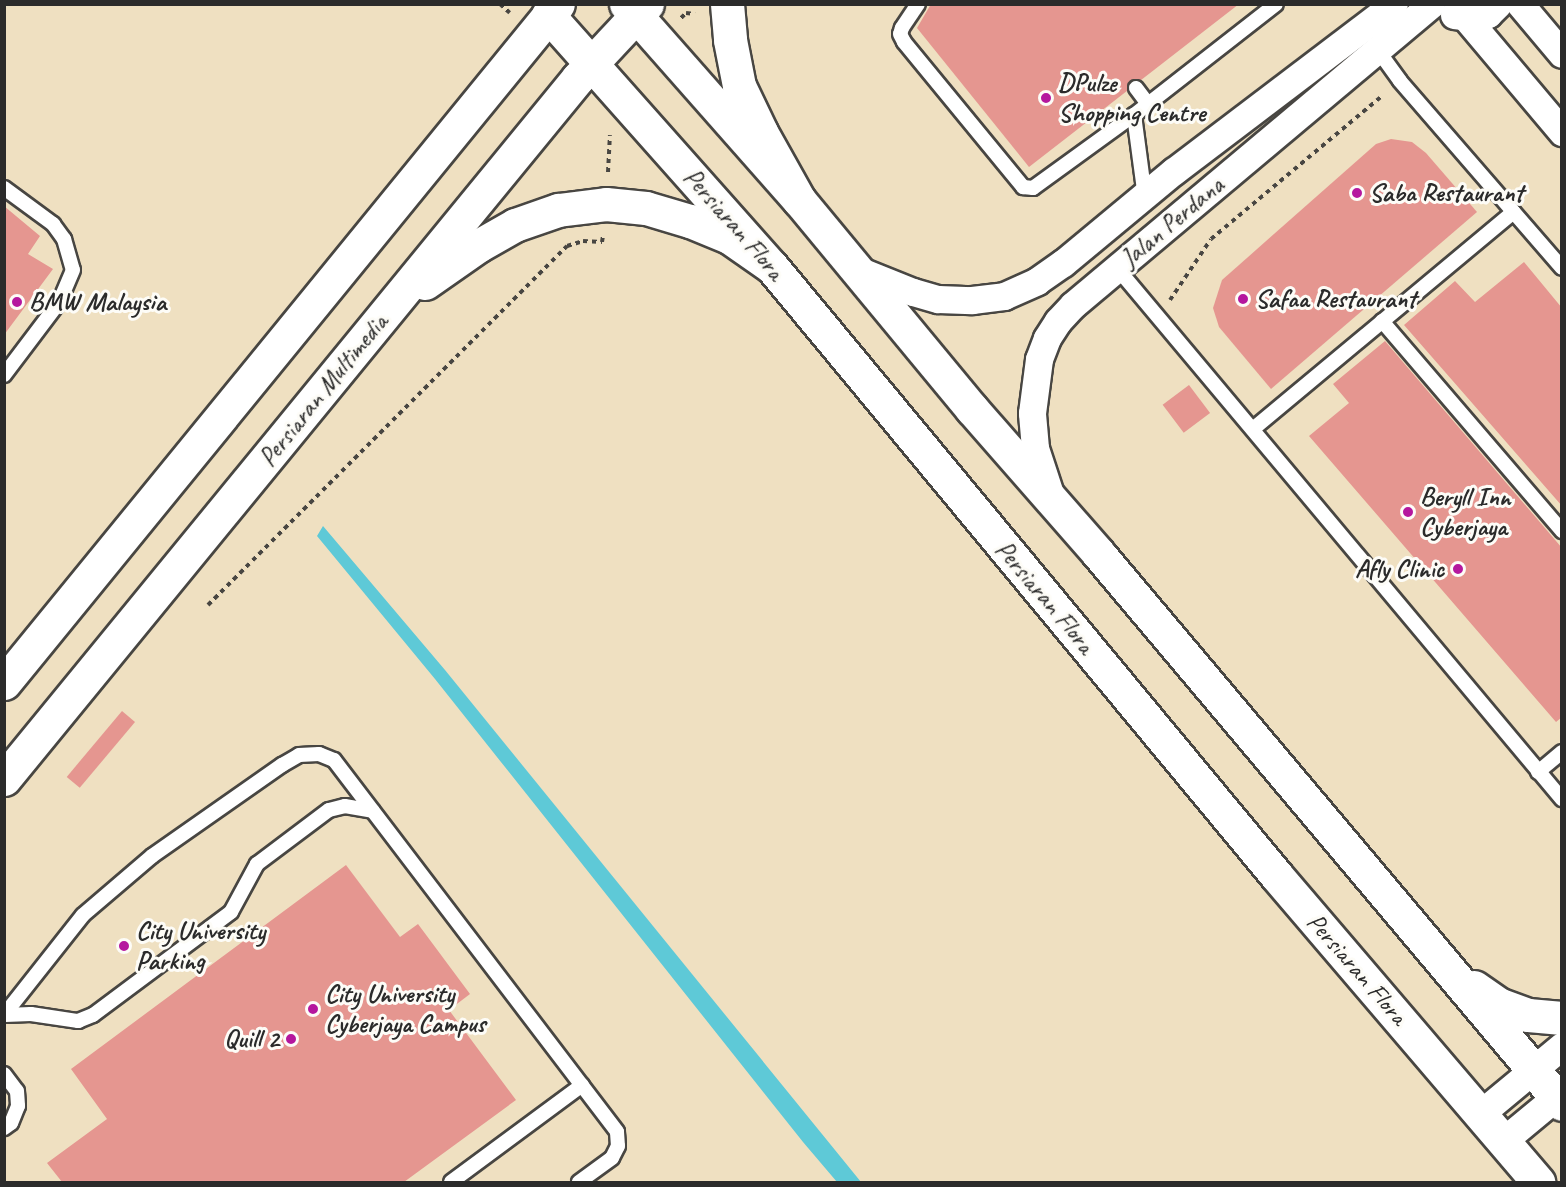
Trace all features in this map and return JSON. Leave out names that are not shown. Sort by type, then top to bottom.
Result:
[{"type":"main road","points":[[728,4],[730,40],[739,86],[761,132],[799,200]]},
{"type":"main road","points":[[637,8],[972,409],[1533,1070],[1559,1097]]},
{"type":"main road","name":"Persiaran Multimedia","points":[[4,779],[637,8]]},
{"type":"main road","points":[[4,683],[553,10]]},
{"type":"main road","name":"Persiaran Flora","points":[[553,10],[590,65],[772,267],[1269,866],[1538,1182]]},
{"type":"main road","points":[[391,307],[478,246],[515,225],[558,210],[606,204],[646,208],[690,221],[729,237],[772,267]]},
{"type":"main road","points":[[1450,970],[1498,1004],[1528,1015],[1562,1018]]},
{"type":"street","name":"Jalan Perdana","points":[[858,270],[913,292],[938,299],[972,300],[1004,296],[1037,281],[1063,263],[1174,171],[1394,4]]},
{"type":"street","name":"Jalan Perdana","points":[[1052,501],[1035,448],[1032,413],[1039,359],[1047,338],[1058,321],[1117,268],[1432,4]]},
{"type":"street","points":[[1442,4],[1453,14],[1467,18],[1488,14],[1498,4]]},
{"type":"street","points":[[1520,4],[1562,54]]},
{"type":"street","points":[[1467,18],[1562,132]]},
{"type":"street","points":[[1480,1114],[1562,1046]]},
{"type":"street","points":[[1503,1141],[1559,1097]]},
{"type":"lane","points":[[918,4],[902,28],[901,38],[1023,187],[1033,188],[1134,115],[1276,4]]},
{"type":"lane","points":[[1377,49],[1400,81],[1562,268]]},
{"type":"lane","points":[[1136,88],[1148,104]]},
{"type":"lane","points":[[1134,115],[1145,197]]},
{"type":"lane","points":[[4,188],[53,224],[64,239],[73,270],[60,301],[4,375]]},
{"type":"lane","points":[[1253,429],[1513,212]]},
{"type":"lane","points":[[1117,268],[1562,799]]},
{"type":"lane","points":[[1382,321],[1562,531]]},
{"type":"lane","points":[[1539,771],[1562,752]]},
{"type":"lane","points":[[5,1015],[53,951],[98,902],[152,856],[299,755],[319,754],[334,760],[617,1132],[618,1146],[612,1158],[579,1182]]},
{"type":"lane","points":[[5,1015],[31,1014],[78,1021],[93,1014],[231,912],[257,864],[329,810],[345,806],[373,811]]},
{"type":"lane","points":[[4,1074],[17,1091],[18,1106],[11,1123],[4,1128]]},
{"type":"lane","points":[[451,1182],[582,1085]]},
{"type":"path","points":[[1156,314],[1179,291],[1211,239],[1400,81]]},
{"type":"path","points":[[208,605],[567,246],[583,241],[602,242],[613,89]]},
{"type":"water","points":[[323,526],[445,670],[861,1182],[837,1182],[803,1142],[435,679],[317,536]]},
{"type":"building","name":"DPulze Shopping Centre","points":[[931,4],[1239,4],[1029,167],[917,28]]},
{"type":"building","points":[[1391,139],[1412,142],[1426,153],[1477,212],[1271,389],[1219,327],[1213,308],[1222,280],[1376,144]]},
{"type":"building","name":"BMW Malaysia","points":[[4,206],[40,236],[28,254],[53,269],[4,335]]},
{"type":"building","points":[[1524,262],[1562,308],[1562,506],[1404,325],[1455,281],[1475,302]]},
{"type":"building","points":[[1385,341],[1562,548],[1562,717],[1556,722],[1309,436],[1349,403],[1333,384]]},
{"type":"building","points":[[1189,385],[1210,413],[1184,433],[1163,405]]},
{"type":"building","points":[[122,711],[135,722],[80,788],[67,777]]},
{"type":"building","name":"Quill 2","points":[[346,865],[400,937],[418,924],[470,994],[449,1010],[516,1100],[404,1182],[62,1182],[47,1163],[107,1119],[71,1069]]},
{"type":"place","name":"DPulze Shopping Centre","points":[[1046,98]]},
{"type":"place","name":"Saba Restaurant","points":[[1357,193]]},
{"type":"place","name":"Safaa Restaurant","points":[[1243,299]]},
{"type":"place","name":"BMW Malaysia","points":[[17,302]]},
{"type":"place","name":"Beryll Inn Cyberjaya","points":[[1408,512]]},
{"type":"place","name":"Afly Clinic","points":[[1458,569]]},
{"type":"place","name":"City University Parking","points":[[124,946]]},
{"type":"place","name":"City University Cyberjaya Campus","points":[[313,1009]]},
{"type":"place","name":"Quill 2","points":[[291,1039]]}]
